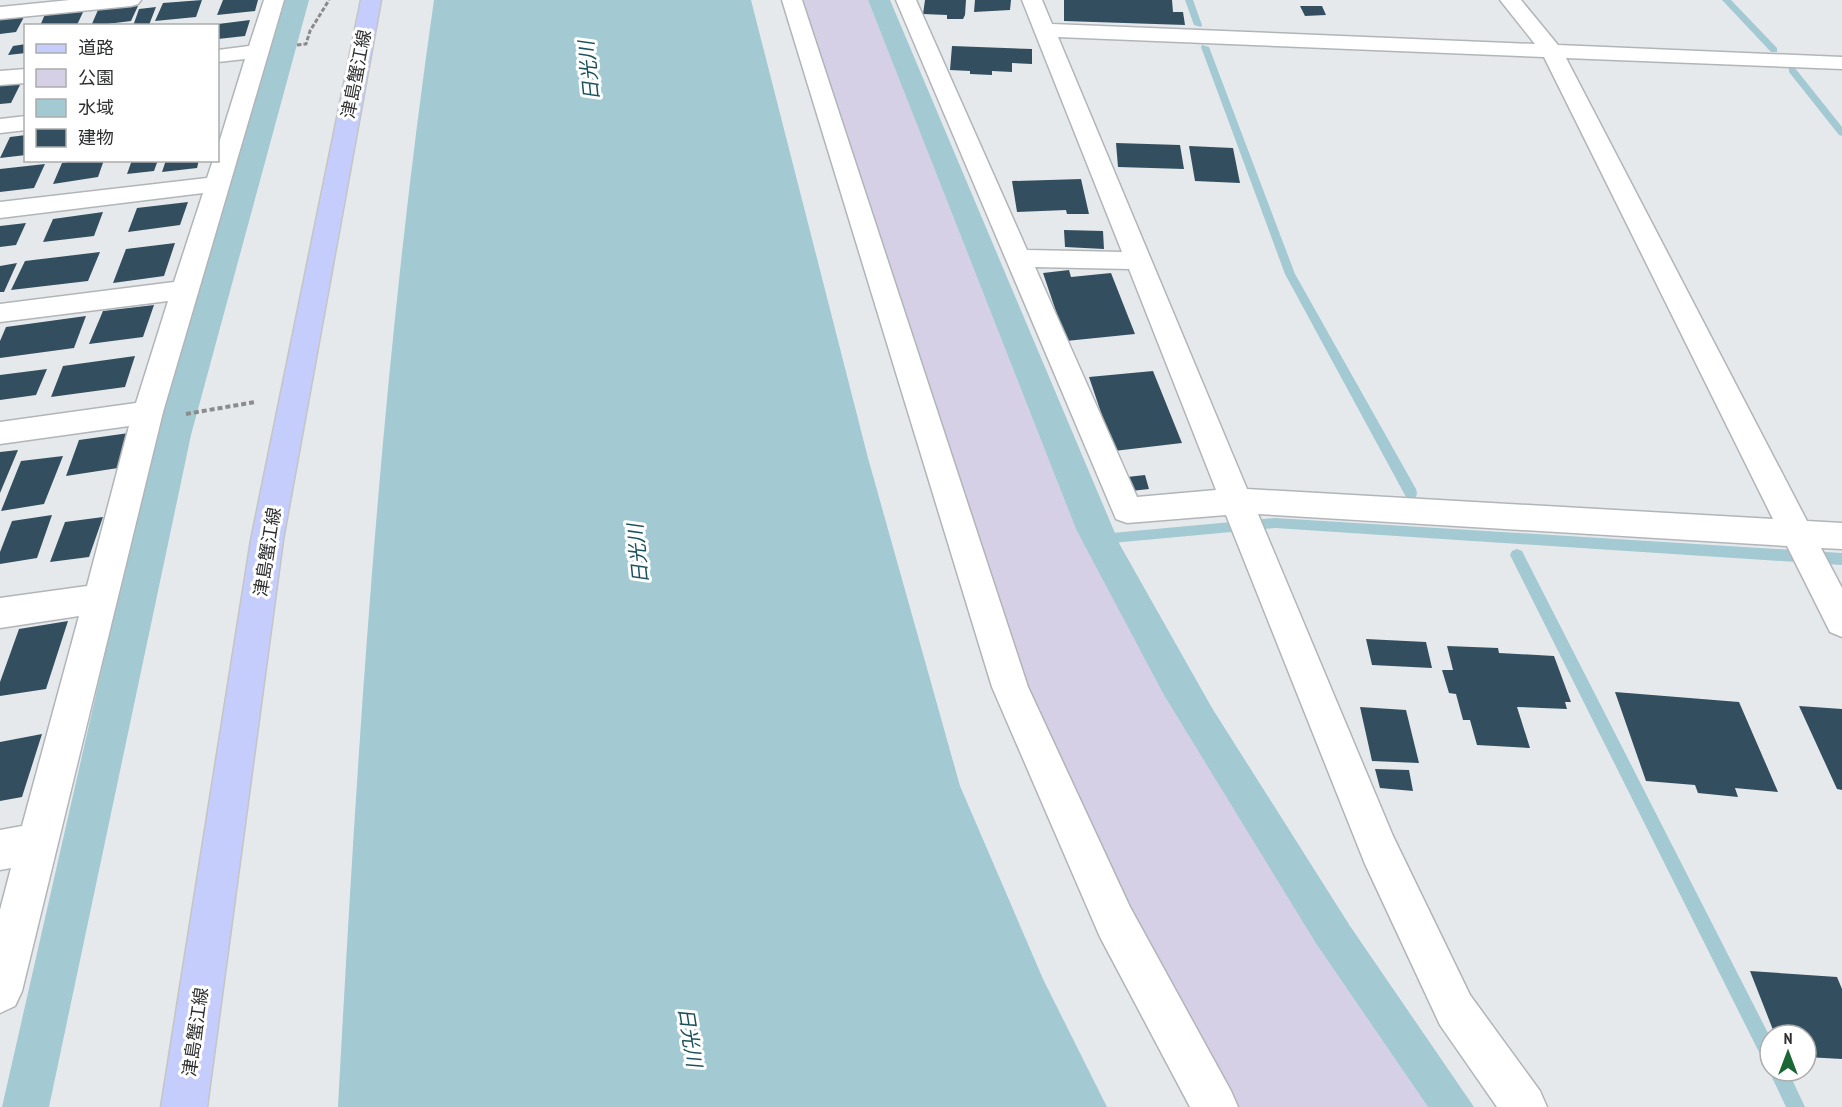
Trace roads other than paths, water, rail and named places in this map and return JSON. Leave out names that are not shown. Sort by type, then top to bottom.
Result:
[{"type":"main road","name":"津島蟹江線","points":[[184,1107],[267,540],[371,0]]},
{"type":"street","points":[[0,13],[62,4],[131,0]]},
{"type":"street","points":[[0,991],[100,599],[164,413],[186,290],[274,0]]},
{"type":"street","points":[[792,0],[1010,687],[1115,922],[1215,1107]]},
{"type":"street","points":[[906,0],[1127,510],[1244,515],[1296,503],[1805,547],[1842,536]]},
{"type":"street","points":[[1032,0],[1389,872],[1455,1010],[1524,1107]]},
{"type":"street","points":[[1510,0],[1552,51],[1842,622]]},
{"type":"street","points":[[1044,30],[1842,63]]},
{"type":"street","points":[[219,56],[258,51]]},
{"type":"street","points":[[0,78],[24,76]]},
{"type":"street","points":[[219,102],[244,99]]},
{"type":"street","points":[[0,126],[24,123]]},
{"type":"street","points":[[0,210],[218,184]]},
{"type":"street","points":[[1017,258],[1139,261]]},
{"type":"street","points":[[0,314],[186,290]]},
{"type":"street","points":[[0,433],[164,413]]},
{"type":"street","points":[[0,613],[100,599]]},
{"type":"street","points":[[0,850],[38,843]]},
{"type":"water","points":[[285,0],[309,0],[191,435],[49,1107],[2,1107],[153,444]]},
{"type":"water","name":"日光川","points":[[434,0],[751,0],[868,458],[960,786],[1043,979],[1107,1107],[338,1107],[363,691],[374,552],[399,276]]},
{"type":"water","points":[[868,0],[890,0],[1120,545],[1212,708],[1350,926],[1474,1107],[1428,1107],[1317,945],[1164,695],[1076,529]]},
{"type":"waterway","points":[[1189,0],[1198,25]]},
{"type":"waterway","points":[[1726,0],[1774,50]]},
{"type":"waterway","points":[[1205,47],[1290,274],[1411,493]]},
{"type":"waterway","points":[[1792,70],[1842,133]]},
{"type":"waterway","points":[[1101,539],[1275,523],[1842,559]]},
{"type":"waterway","points":[[1517,555],[1758,1032]]},
{"type":"waterway","points":[[1784,1083],[1796,1107]]}]
